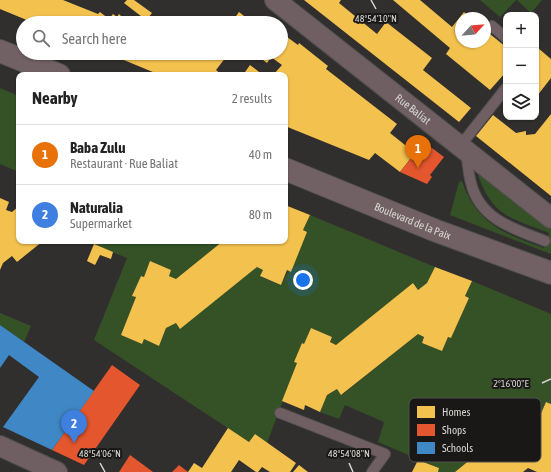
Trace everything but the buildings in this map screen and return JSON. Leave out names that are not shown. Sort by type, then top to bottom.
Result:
[{"type":"street","name":"Rue Baliat","points":[[275,0],[551,218]]},
{"type":"street","points":[[0,51],[16,58]]},
{"type":"street","points":[[22,60],[51,72]]},
{"type":"street","name":"Boulevard de la Paix","points":[[288,170],[434,230],[548,273]]},
{"type":"street","points":[[0,446],[57,472]]},
{"type":"lane","points":[[492,26],[503,35]]},
{"type":"lane","points":[[503,92],[463,148],[471,184],[478,199],[488,214],[500,223],[545,241]]},
{"type":"lane","points":[[280,413],[384,454],[372,472]]},
{"type":"green space","points":[[480,0],[516,0],[503,12],[500,17]]},
{"type":"green space","points":[[517,0],[542,0],[532,12],[530,12]]},
{"type":"green space","points":[[0,88],[16,95],[16,171],[0,164]]},
{"type":"green space","points":[[482,174],[551,228],[551,254],[450,215],[459,182],[462,181],[475,207],[493,225],[516,238],[544,248],[549,233],[524,224],[497,208],[490,200],[484,189],[478,175]]},
{"type":"green space","points":[[310,215],[435,267],[427,283],[418,290],[413,283],[336,345],[330,342],[332,337],[311,328],[304,344],[302,343],[294,362],[297,363],[267,443],[255,434],[249,442],[94,340],[127,258],[92,244],[219,244],[176,279],[169,276],[171,270],[150,262],[144,277],[141,276],[133,295],[136,297],[121,335],[141,344],[144,339],[159,346],[166,328],[176,323],[180,328],[257,267],[263,270],[261,277],[281,285],[307,232],[303,230]]},
{"type":"green space","points":[[472,281],[551,314],[551,404],[546,402],[541,413],[541,398],[409,398],[409,455],[378,442],[384,422],[345,405],[339,419],[320,412],[327,395],[337,389],[342,395],[418,334],[424,337],[422,343],[442,351],[448,337],[451,338],[469,298],[465,296]]},
{"type":"green space","points":[[0,313],[31,326],[24,342],[0,325]]},
{"type":"green space","points":[[425,462],[467,462],[455,472],[438,472],[439,468]]},
{"type":"place","name":"Baba Zulu","points":[[418,168]]},
{"type":"place","name":"Naturalia","points":[[74,443]]}]
